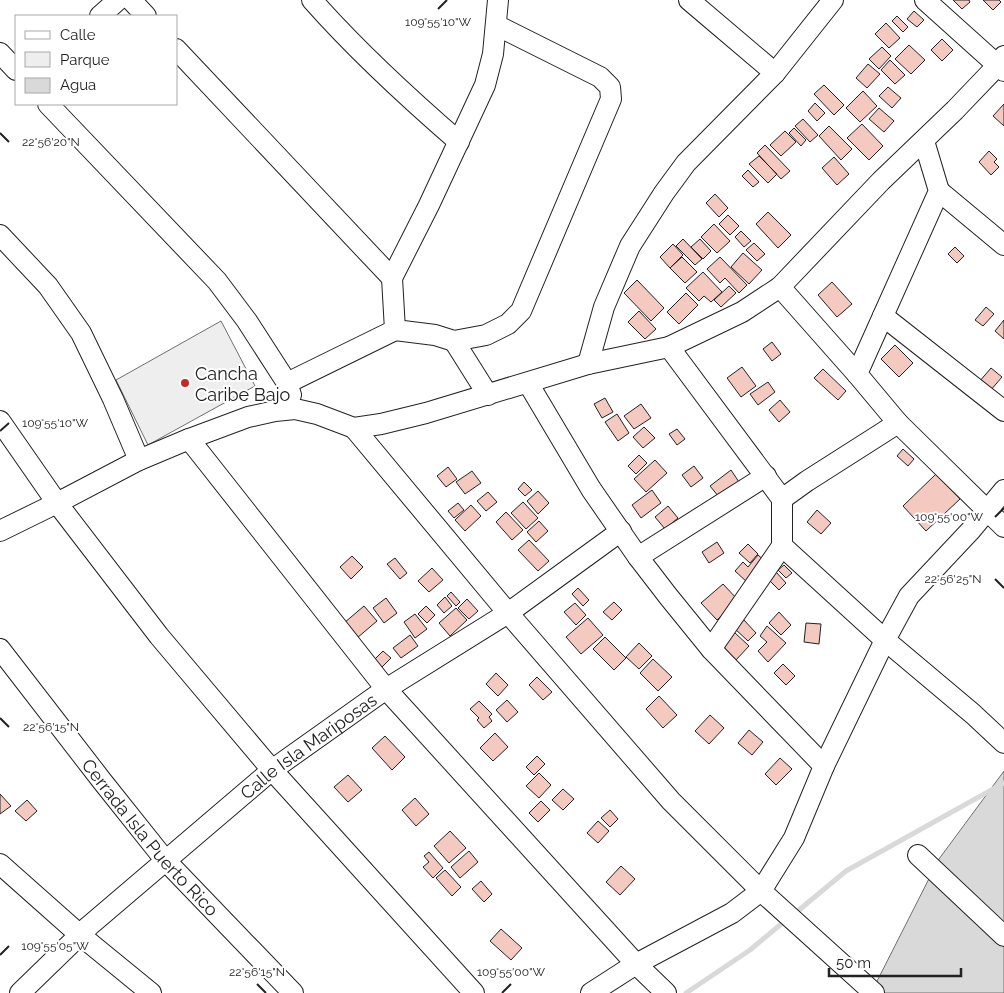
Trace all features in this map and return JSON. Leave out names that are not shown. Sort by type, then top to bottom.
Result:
[{"type":"street","points":[[101,15],[118,0]]},
{"type":"street","points":[[131,0],[145,15]]},
{"type":"street","points":[[312,0],[371,62],[459,142]]},
{"type":"street","points":[[395,330],[392,278],[430,205],[485,85],[493,54],[498,0]]},
{"type":"street","points":[[689,0],[775,74]]},
{"type":"street","points":[[588,364],[604,307],[630,246],[664,193],[686,163],[775,74],[833,0]]},
{"type":"street","points":[[0,530],[57,503],[139,460],[188,438],[248,417],[295,409],[317,414],[354,428],[380,424],[488,395],[588,364],[669,347],[742,312],[780,287],[881,181],[1002,64],[925,0]]},
{"type":"street","points":[[288,383],[395,330],[434,335],[454,341],[486,335],[508,324],[521,311],[611,99],[610,87],[600,77],[496,25]]},
{"type":"street","points":[[178,51],[392,278]]},
{"type":"street","points":[[0,53],[15,69]]},
{"type":"street","points":[[49,105],[217,281],[247,321],[288,383],[295,409]]},
{"type":"street","points":[[924,141],[939,191],[1004,245]]},
{"type":"street","points":[[857,374],[939,191]]},
{"type":"street","points":[[0,235],[48,286],[80,333],[113,399],[139,460]]},
{"type":"street","points":[[780,287],[898,423],[1004,527]]},
{"type":"street","points":[[883,316],[1004,412]]},
{"type":"street","points":[[454,341],[488,395]]},
{"type":"street","points":[[669,347],[782,499],[782,546],[710,649]]},
{"type":"street","points":[[528,383],[591,489],[638,557],[668,596],[710,649],[824,766]]},
{"type":"street","points":[[0,421],[57,503],[159,636],[272,770],[474,993]]},
{"type":"street","points":[[782,499],[898,423]]},
{"type":"street","points":[[354,428],[508,613],[671,801],[761,891],[874,993]]},
{"type":"street","points":[[188,438],[386,689],[636,964],[666,993]]},
{"type":"street","points":[[638,557],[766,476]]},
{"type":"street","points":[[591,993],[636,964],[732,912],[761,891],[794,838],[824,766],[884,640],[910,596],[971,530],[1004,490]]},
{"type":"street","name":"Calle Isla Mariposas","points":[[20,993],[89,926],[272,770],[386,689],[508,613],[621,531]]},
{"type":"street","points":[[782,546],[884,640],[973,714],[1004,743]]},
{"type":"street","name":"Cerrada Isla Puerto Rico","points":[[0,649],[165,860],[293,993]]},
{"type":"street","points":[[918,855],[1004,936]]},
{"type":"street","points":[[0,864],[80,936],[151,993]]},
{"type":"green space","name":"Cancha Caribe Bajo","points":[[221,321],[255,386],[148,445],[116,380]]},
{"type":"water","points":[[1004,771],[1004,993],[871,993],[939,859]]},
{"type":"building","points":[[953,0],[969,0],[970,2],[962,9]]},
{"type":"building","points":[[983,0],[999,0],[1001,2],[993,10]]},
{"type":"building","points":[[914,11],[924,20],[917,27],[907,19]]},
{"type":"building","points":[[897,16],[908,27],[903,32],[892,21]]},
{"type":"building","points":[[886,23],[900,38],[889,48],[875,34]]},
{"type":"building","points":[[942,39],[953,50],[942,61],[931,50]]},
{"type":"building","points":[[909,45],[925,60],[911,74],[895,59]]},
{"type":"building","points":[[882,47],[891,56],[879,69],[869,59]]},
{"type":"building","points":[[890,60],[905,75],[895,84],[881,70]]},
{"type":"building","points":[[868,64],[880,74],[867,88],[856,78]]},
{"type":"building","points":[[824,85],[844,105],[834,115],[814,94]]},
{"type":"building","points":[[888,87],[901,98],[892,108],[879,96]]},
{"type":"building","points":[[863,91],[877,106],[860,122],[846,108]]},
{"type":"building","points":[[815,103],[825,113],[817,121],[808,111]]},
{"type":"building","points":[[1004,104],[1004,126],[993,116]]},
{"type":"building","points":[[879,108],[894,121],[884,132],[869,119]]},
{"type":"building","points":[[803,119],[818,135],[810,142],[795,126]]},
{"type":"building","points":[[862,124],[883,146],[869,160],[847,138]]},
{"type":"building","points":[[829,126],[852,149],[841,160],[819,136]]},
{"type":"building","points":[[794,128],[806,140],[801,146],[789,133]]},
{"type":"building","points":[[785,131],[796,142],[781,156],[770,145]]},
{"type":"building","points":[[765,145],[790,171],[781,179],[757,153]]},
{"type":"building","points":[[989,151],[997,159],[994,162],[999,167],[991,175],[979,162]]},
{"type":"building","points":[[759,156],[777,174],[768,183],[749,164]]},
{"type":"building","points":[[834,157],[849,174],[837,185],[822,168]]},
{"type":"building","points":[[748,170],[759,182],[753,187],[742,176]]},
{"type":"building","points":[[715,194],[728,208],[719,217],[706,203]]},
{"type":"building","points":[[768,212],[791,235],[778,248],[756,224]]},
{"type":"building","points":[[728,215],[739,226],[730,235],[719,224]]},
{"type":"building","points":[[714,224],[730,241],[717,253],[701,237]]},
{"type":"building","points":[[741,231],[751,241],[744,247],[735,237]]},
{"type":"building","points":[[683,239],[702,259],[695,265],[676,246]]},
{"type":"building","points":[[700,239],[711,251],[703,259],[691,247]]},
{"type":"building","points":[[754,243],[765,254],[757,261],[746,250]]},
{"type":"building","points":[[673,244],[683,255],[670,268],[660,257]]},
{"type":"building","points":[[955,247],[964,256],[957,263],[948,254]]},
{"type":"building","points":[[743,253],[762,270],[749,284],[731,267]]},
{"type":"building","points":[[682,257],[697,272],[685,283],[670,268]]},
{"type":"building","points":[[720,257],[747,285],[739,293],[725,278],[720,283],[707,269]]},
{"type":"building","points":[[703,272],[722,292],[711,302],[704,296],[699,301],[686,288]]},
{"type":"building","points":[[637,280],[664,308],[651,321],[624,293]]},
{"type":"building","points":[[832,282],[852,304],[837,317],[818,295]]},
{"type":"building","points":[[729,286],[736,293],[721,307],[714,300]]},
{"type":"building","points":[[686,293],[698,305],[679,324],[667,312]]},
{"type":"building","points":[[986,307],[994,314],[983,326],[975,320]]},
{"type":"building","points":[[639,311],[656,329],[645,339],[628,322]]},
{"type":"building","points":[[1004,320],[1004,339],[995,331]]},
{"type":"building","points":[[772,342],[781,354],[772,361],[763,349]]},
{"type":"building","points":[[895,345],[913,363],[899,377],[881,359]]},
{"type":"building","points":[[742,367],[756,386],[741,397],[727,378]]},
{"type":"building","points":[[991,368],[1002,377],[990,391],[979,382]]},
{"type":"building","points":[[823,369],[846,391],[838,400],[814,378]]},
{"type":"building","points":[[768,382],[775,392],[758,405],[750,394]]},
{"type":"building","points":[[605,398],[613,412],[602,418],[594,404]]},
{"type":"building","points":[[780,400],[790,412],[779,422],[769,410]]},
{"type":"building","points":[[641,404],[651,418],[634,429],[624,416]]},
{"type":"building","points":[[617,414],[629,433],[618,441],[605,422]]},
{"type":"building","points":[[644,427],[655,438],[643,448],[633,437]]},
{"type":"building","points":[[677,429],[685,439],[677,445],[669,434]]},
{"type":"building","points":[[903,449],[914,459],[908,466],[897,456]]},
{"type":"building","points":[[639,455],[647,463],[636,474],[628,466]]},
{"type":"building","points":[[655,460],[667,473],[646,492],[634,479]]},
{"type":"building","points":[[694,466],[703,478],[691,487],[682,475]]},
{"type":"building","points":[[448,467],[457,479],[446,487],[437,476]]},
{"type":"building","points":[[731,470],[739,482],[719,497],[710,486]]},
{"type":"building","points":[[472,471],[481,483],[465,494],[456,482]]},
{"type":"building","points":[[936,474],[960,499],[926,531],[903,506]]},
{"type":"building","points":[[524,482],[532,490],[525,496],[518,489]]},
{"type":"building","points":[[652,490],[661,503],[641,518],[632,505]]},
{"type":"building","points":[[538,491],[549,503],[538,514],[527,501]]},
{"type":"building","points":[[488,492],[497,502],[486,511],[477,501]]},
{"type":"building","points":[[523,502],[538,518],[526,529],[511,513]]},
{"type":"building","points":[[458,503],[464,510],[454,518],[448,511]]},
{"type":"building","points":[[471,505],[481,516],[465,531],[455,520]]},
{"type":"building","points":[[668,506],[678,518],[665,529],[655,517]]},
{"type":"building","points":[[817,510],[831,523],[821,534],[807,522]]},
{"type":"building","points":[[506,512],[523,530],[512,540],[496,522]]},
{"type":"building","points":[[539,521],[548,531],[536,542],[527,532]]},
{"type":"building","points":[[529,540],[549,561],[538,571],[518,550]]},
{"type":"building","points":[[717,542],[724,553],[709,563],[702,552]]},
{"type":"building","points":[[748,544],[758,554],[750,563],[739,553]]},
{"type":"building","points":[[758,555],[767,563],[748,583],[735,571],[743,562],[748,567]]},
{"type":"building","points":[[352,556],[363,567],[351,579],[340,567]]},
{"type":"building","points":[[395,558],[407,573],[400,579],[387,564]]},
{"type":"building","points":[[784,565],[792,573],[786,578],[778,570]]},
{"type":"building","points":[[432,568],[443,580],[429,592],[418,581]]},
{"type":"building","points":[[776,572],[786,583],[779,590],[768,579]]},
{"type":"building","points":[[723,584],[738,600],[717,620],[701,603]]},
{"type":"building","points":[[578,588],[589,600],[583,606],[572,594]]},
{"type":"building","points":[[451,592],[460,602],[456,606],[447,596]]},
{"type":"building","points":[[445,597],[452,606],[444,613],[437,605]]},
{"type":"building","points":[[386,598],[397,613],[384,623],[373,608]]},
{"type":"building","points":[[467,599],[478,611],[469,619],[458,608]]},
{"type":"building","points":[[614,602],[622,610],[612,620],[603,612]]},
{"type":"building","points":[[575,603],[586,615],[576,625],[564,612]]},
{"type":"building","points":[[364,606],[377,621],[357,638],[344,623]]},
{"type":"building","points":[[426,606],[435,615],[427,623],[418,614]]},
{"type":"building","points":[[456,608],[467,620],[450,636],[439,623]]},
{"type":"building","points":[[779,612],[791,625],[781,635],[769,623]]},
{"type":"building","points":[[415,614],[427,629],[415,638],[404,622]]},
{"type":"building","points":[[588,618],[603,635],[581,654],[566,637]]},
{"type":"building","points":[[743,619],[756,633],[748,641],[734,628]]},
{"type":"building","points":[[806,623],[821,624],[819,644],[804,642]]},
{"type":"building","points":[[767,626],[786,643],[768,662],[758,651],[767,642],[760,636]]},
{"type":"building","points":[[734,632],[749,646],[735,661],[720,647]]},
{"type":"building","points":[[410,635],[418,646],[401,658],[393,648]]},
{"type":"building","points":[[605,637],[626,658],[614,670],[593,649]]},
{"type":"building","points":[[639,643],[652,656],[639,669],[626,657]]},
{"type":"building","points":[[383,651],[391,658],[380,669],[373,661]]},
{"type":"building","points":[[653,659],[672,677],[658,691],[640,673]]},
{"type":"building","points":[[783,664],[795,676],[786,685],[774,673]]},
{"type":"building","points":[[496,673],[508,685],[498,696],[486,684]]},
{"type":"building","points":[[537,677],[552,692],[543,700],[529,685]]},
{"type":"building","points":[[659,696],[677,715],[663,728],[646,709]]},
{"type":"building","points":[[507,700],[518,712],[507,722],[496,710]]},
{"type":"building","points":[[479,701],[492,714],[489,717],[492,721],[484,728],[477,720],[479,718],[470,709]]},
{"type":"building","points":[[710,715],[724,728],[709,744],[695,731]]},
{"type":"building","points":[[749,730],[763,742],[752,755],[738,743]]},
{"type":"building","points":[[495,733],[508,747],[493,761],[480,748]]},
{"type":"building","points":[[385,736],[405,757],[392,770],[372,748]]},
{"type":"building","points":[[537,756],[545,764],[534,775],[526,767]]},
{"type":"building","points":[[780,758],[792,769],[776,785],[765,774]]},
{"type":"building","points":[[539,773],[551,785],[539,798],[526,786]]},
{"type":"building","points":[[348,775],[362,790],[348,802],[334,787]]},
{"type":"building","points":[[563,789],[574,799],[563,810],[552,800]]},
{"type":"building","points":[[0,794],[11,806],[0,814]]},
{"type":"building","points":[[415,798],[429,814],[416,826],[402,810]]},
{"type":"building","points":[[27,800],[37,811],[26,821],[15,811]]},
{"type":"building","points":[[541,801],[550,810],[538,822],[529,813]]},
{"type":"building","points":[[610,810],[618,819],[610,827],[601,818]]},
{"type":"building","points":[[598,821],[609,831],[598,843],[587,833]]},
{"type":"building","points":[[450,831],[466,848],[449,863],[434,846]]},
{"type":"building","points":[[469,851],[478,862],[460,878],[451,867]]},
{"type":"building","points":[[429,852],[443,868],[433,878],[423,867],[429,862],[424,856]]},
{"type":"building","points":[[621,866],[635,879],[620,895],[606,882]]},
{"type":"building","points":[[445,870],[461,887],[452,896],[436,878]]},
{"type":"building","points":[[481,881],[492,894],[484,902],[472,889]]},
{"type":"building","points":[[501,929],[522,948],[511,960],[490,941]]},
{"type":"waterway","points":[[793,915],[846,871],[1004,783]]},
{"type":"waterway","points":[[686,993],[750,950],[786,920]]},
{"type":"place","name":"Cancha Caribe Bajo","points":[[185,383]]}]
